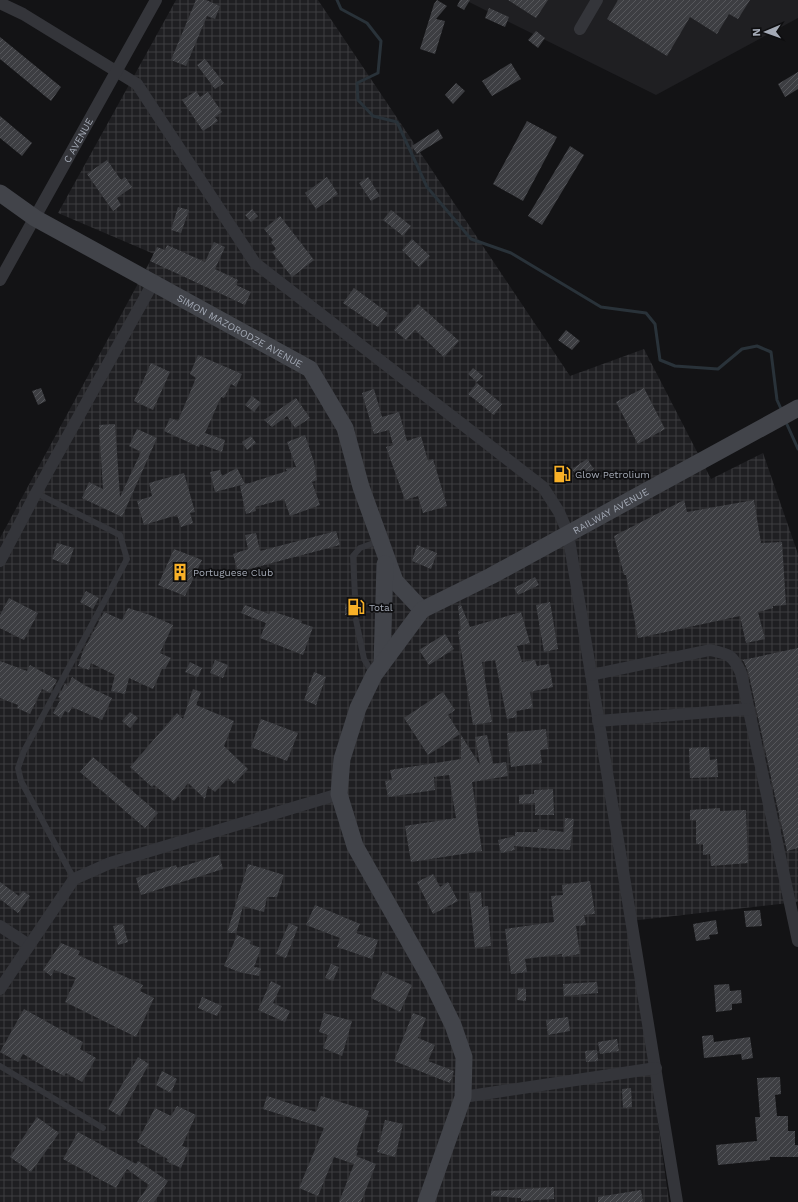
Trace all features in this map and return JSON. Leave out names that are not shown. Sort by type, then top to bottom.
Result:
[{"type":"main road","name":"SIMON MAZORODZE AVENUE","points":[[0,194],[35,218],[310,369],[345,428],[360,487],[395,581],[422,610]]},
{"type":"main road","name":"RAILWAY AVENUE","points":[[422,610],[491,576],[798,408]]},
{"type":"main road","points":[[378,669],[385,598],[382,548]]},
{"type":"main road","points":[[422,610],[378,669],[358,708],[342,759],[339,794],[355,846],[431,980],[453,1025],[464,1057],[463,1097],[426,1202]]},
{"type":"street","name":"C AVENUE","points":[[0,280],[155,0]]},
{"type":"street","points":[[580,29],[596,0]]},
{"type":"street","points":[[0,2],[23,14],[137,84],[255,264],[543,488],[559,512],[568,533],[677,1202]]},
{"type":"street","points":[[0,561],[152,283]]},
{"type":"street","points":[[591,675],[710,650],[728,654],[736,662],[741,673],[798,941]]},
{"type":"street","points":[[598,721],[749,710]]},
{"type":"street","points":[[0,989],[28,945],[74,879],[110,864],[339,794]]},
{"type":"street","points":[[0,926],[28,945]]},
{"type":"street","points":[[463,1097],[656,1068]]},
{"type":"lane","points":[[36,493],[120,535],[127,559],[24,751],[18,768],[21,781],[74,879]]},
{"type":"lane","points":[[355,596],[353,556],[360,548],[382,548]]},
{"type":"lane","points":[[356,620],[364,659],[378,669]]},
{"type":"lane","points":[[0,1066],[103,1128]]},
{"type":"shaded area","points":[[176,0],[318,0],[570,376],[644,349],[711,479],[763,453],[798,554],[798,902],[630,921],[669,1202],[0,1202],[0,538],[154,254],[58,213]]},
{"type":"shaded area","points":[[465,0],[798,0],[798,18],[656,95]]},
{"type":"building","points":[[196,0],[206,0],[220,6],[215,19],[207,16],[186,66],[171,60]]},
{"type":"building","points":[[437,0],[447,6],[436,19],[445,21],[435,54],[420,49],[434,4]]},
{"type":"building","points":[[460,0],[470,0],[464,10],[457,6]]},
{"type":"building","points":[[508,0],[548,0],[536,18]]},
{"type":"building","points":[[618,0],[750,0],[738,19],[729,14],[717,34],[690,17],[667,56],[607,19]]},
{"type":"building","points":[[489,8],[509,17],[505,27],[485,18]]},
{"type":"building","points":[[536,31],[545,38],[538,48],[528,40]]},
{"type":"building","points":[[0,37],[61,87],[51,101],[0,59]]},
{"type":"building","points":[[205,59],[224,83],[215,89],[197,65]]},
{"type":"building","points":[[511,63],[521,79],[492,96],[482,81]]},
{"type":"building","points":[[798,72],[798,89],[785,97],[778,84]]},
{"type":"building","points":[[456,83],[465,91],[453,104],[445,95]]},
{"type":"building","points":[[196,91],[200,97],[208,92],[222,112],[215,117],[218,121],[203,131],[182,100]]},
{"type":"building","points":[[0,116],[32,143],[22,156],[0,138]]},
{"type":"building","points":[[527,121],[557,137],[523,201],[493,184]]},
{"type":"building","points":[[438,129],[443,138],[417,154],[412,146]]},
{"type":"building","points":[[570,146],[584,155],[542,225],[528,216]]},
{"type":"building","points":[[107,160],[121,180],[125,177],[132,187],[117,198],[121,205],[113,211],[87,174]]},
{"type":"building","points":[[327,177],[338,194],[316,209],[305,193]]},
{"type":"building","points":[[368,177],[380,196],[371,201],[359,183]]},
{"type":"building","points":[[178,207],[189,210],[181,233],[171,230]]},
{"type":"building","points":[[252,209],[258,216],[251,222],[245,215]]},
{"type":"building","points":[[391,210],[411,226],[403,236],[383,220]]},
{"type":"building","points":[[280,216],[314,260],[292,277],[272,252],[276,249],[271,242],[273,240],[264,229]]},
{"type":"building","points":[[412,239],[430,256],[419,267],[402,250]]},
{"type":"building","points":[[214,242],[225,247],[215,269],[238,280],[236,285],[251,292],[245,305],[150,261],[157,247],[165,250],[167,245],[205,262]]},
{"type":"building","points":[[354,288],[388,313],[378,327],[343,303]]},
{"type":"building","points":[[418,304],[459,341],[444,357],[415,330],[406,340],[394,330]]},
{"type":"building","points":[[566,330],[580,341],[572,350],[558,340]]},
{"type":"building","points":[[198,355],[242,374],[236,387],[231,384],[224,398],[221,397],[205,433],[225,440],[222,452],[200,444],[199,447],[164,431],[170,418],[178,421],[196,378],[190,374]]},
{"type":"building","points":[[151,363],[170,372],[153,410],[134,401]]},
{"type":"building","points":[[473,368],[483,376],[477,382],[468,374]]},
{"type":"building","points":[[477,383],[502,404],[494,415],[468,394]]},
{"type":"building","points":[[41,388],[46,401],[38,405],[32,391]]},
{"type":"building","points":[[644,388],[665,429],[638,444],[616,402]]},
{"type":"building","points":[[374,389],[382,417],[399,412],[407,441],[421,436],[428,461],[433,459],[447,506],[423,513],[418,496],[405,500],[386,447],[393,445],[389,430],[374,434],[362,393]]},
{"type":"building","points":[[252,396],[261,403],[254,412],[245,405]]},
{"type":"building","points":[[296,398],[310,418],[295,428],[287,416],[272,427],[264,420]]},
{"type":"building","points":[[115,424],[120,497],[141,452],[129,446],[137,429],[157,438],[122,517],[82,498],[89,482],[103,489],[99,425]]},
{"type":"building","points":[[305,435],[314,462],[317,480],[312,482],[320,505],[290,516],[284,499],[255,507],[256,511],[246,514],[240,486],[287,471],[286,469],[296,467],[287,442]]},
{"type":"building","points":[[251,436],[256,443],[247,450],[242,442]]},
{"type":"building","points":[[587,459],[594,469],[579,479],[572,469]]},
{"type":"building","points":[[237,468],[245,484],[215,492],[210,472],[220,470],[222,476]]},
{"type":"building","points":[[184,473],[195,512],[190,513],[193,523],[181,527],[177,515],[144,525],[137,501],[152,496],[149,483]]},
{"type":"building","points":[[684,500],[687,512],[754,500],[761,543],[782,542],[786,605],[773,606],[773,608],[758,612],[765,639],[746,643],[740,616],[638,638],[626,575],[624,575],[614,536]]},
{"type":"building","points":[[336,531],[340,545],[238,572],[233,554],[248,549],[245,535],[256,533],[260,551]]},
{"type":"building","points":[[57,543],[74,548],[68,565],[52,559]]},
{"type":"building","points":[[417,545],[437,553],[431,569],[412,561]]},
{"type":"building","name":"Portuguese Club","points":[[174,549],[202,560],[185,596],[158,585]]},
{"type":"building","points":[[535,577],[539,585],[518,595],[514,588]]},
{"type":"building","points":[[86,591],[99,598],[93,609],[80,602]]},
{"type":"building","points":[[9,598],[38,613],[24,640],[0,628],[0,615]]},
{"type":"building","points":[[550,602],[558,649],[544,652],[536,605]]},
{"type":"building","name":"Total","points":[[362,603],[363,615],[345,615],[345,604]]},
{"type":"building","points":[[245,605],[269,614],[271,611],[302,621],[301,623],[313,627],[303,655],[260,638],[266,623],[241,613]]},
{"type":"building","points":[[461,605],[470,627],[521,612],[530,643],[517,646],[522,662],[535,660],[537,666],[549,664],[553,687],[530,692],[533,708],[516,711],[517,717],[507,719],[495,660],[482,662],[492,722],[473,725],[458,631],[461,630],[458,606]]},
{"type":"building","points":[[128,608],[150,615],[173,625],[160,653],[171,658],[165,669],[162,669],[153,689],[129,678],[125,694],[111,691],[115,675],[91,663],[89,670],[78,666],[83,651],[104,612],[122,620]]},
{"type":"building","points":[[445,634],[454,649],[429,665],[419,650]]},
{"type":"building","points":[[798,648],[798,848],[787,851],[748,671],[743,660]]},
{"type":"building","points":[[215,660],[228,665],[223,678],[210,673]]},
{"type":"building","points":[[0,661],[27,671],[30,665],[57,680],[50,693],[42,689],[30,714],[17,708],[18,705],[0,698]]},
{"type":"building","points":[[190,662],[202,668],[198,677],[185,672]]},
{"type":"building","points":[[314,672],[326,677],[316,705],[304,700]]},
{"type":"building","points":[[72,677],[84,685],[112,698],[102,720],[72,707],[69,713],[65,711],[61,718],[53,713],[61,699],[58,697],[65,684],[68,686]]},
{"type":"building","points":[[193,689],[201,692],[196,705],[234,721],[224,746],[248,769],[234,784],[228,778],[215,792],[208,786],[205,799],[188,783],[174,801],[154,785],[152,787],[130,767],[177,713],[183,719]]},
{"type":"building","points":[[443,692],[455,710],[448,715],[460,734],[428,755],[404,718]]},
{"type":"building","points":[[130,712],[138,718],[130,728],[122,721]]},
{"type":"building","points":[[261,719],[298,733],[287,761],[251,747]]},
{"type":"building","points":[[546,729],[548,749],[540,750],[542,763],[511,767],[507,733]]},
{"type":"building","points":[[461,735],[480,765],[475,737],[487,735],[493,764],[506,762],[508,776],[472,782],[482,851],[411,862],[405,826],[456,818],[449,775],[434,777],[435,790],[388,797],[385,781],[392,780],[390,770],[461,759]]},
{"type":"building","points":[[709,747],[710,760],[717,759],[718,777],[690,778],[689,748]]},
{"type":"building","points":[[93,757],[158,813],[145,828],[80,772]]},
{"type":"building","points":[[553,789],[554,815],[535,815],[535,803],[519,804],[519,795],[534,794],[534,790]]},
{"type":"building","points":[[720,808],[720,811],[746,810],[748,863],[711,866],[710,854],[703,855],[703,844],[696,844],[696,820],[690,820],[690,810]]},
{"type":"building","points":[[565,818],[574,819],[570,850],[514,846],[515,850],[501,853],[498,840],[515,836],[515,832],[537,832],[538,829],[564,832]]},
{"type":"building","points":[[219,855],[223,869],[141,895],[136,878],[176,865],[177,868]]},
{"type":"building","points":[[248,864],[284,875],[277,897],[267,897],[264,912],[243,906],[236,933],[227,933]]},
{"type":"building","points":[[433,874],[440,887],[448,882],[458,901],[433,914],[417,882]]},
{"type":"building","points":[[590,881],[595,914],[584,915],[586,925],[576,926],[580,954],[562,957],[562,954],[525,959],[527,972],[511,974],[505,929],[554,922],[551,896],[563,895],[562,885]]},
{"type":"building","points":[[0,882],[19,896],[23,891],[30,896],[18,913],[0,899]]},
{"type":"building","points":[[481,892],[482,907],[488,906],[491,946],[475,948],[469,893]]},
{"type":"building","points":[[315,905],[360,924],[356,933],[378,940],[372,959],[337,947],[340,938],[306,925]]},
{"type":"building","points":[[760,910],[762,926],[746,927],[744,911]]},
{"type":"building","points":[[716,920],[718,934],[709,935],[710,939],[696,941],[693,924]]},
{"type":"building","points":[[289,923],[298,927],[286,958],[276,954]]},
{"type":"building","points":[[123,924],[128,942],[118,945],[113,926]]},
{"type":"building","points":[[237,935],[251,941],[250,944],[261,948],[254,967],[261,968],[259,976],[239,972],[224,966]]},
{"type":"building","points":[[61,943],[80,951],[78,955],[143,985],[140,991],[154,998],[136,1037],[65,1002],[76,978],[54,970],[51,976],[43,970]]},
{"type":"building","points":[[331,964],[339,967],[333,981],[325,978]]},
{"type":"building","points":[[383,972],[412,985],[400,1012],[371,998]]},
{"type":"building","points":[[271,981],[281,986],[273,1003],[290,1011],[285,1022],[258,1010]]},
{"type":"building","points":[[597,982],[598,993],[564,996],[563,984]]},
{"type":"building","points":[[729,984],[730,991],[741,990],[742,1003],[732,1004],[732,1010],[716,1012],[714,985]]},
{"type":"building","points":[[518,988],[526,989],[526,1001],[517,1000]]},
{"type":"building","points":[[202,997],[222,1006],[217,1016],[198,1008]]},
{"type":"building","points":[[24,1009],[83,1042],[80,1049],[96,1058],[82,1082],[66,1073],[64,1076],[53,1070],[52,1071],[23,1054],[18,1062],[0,1052]]},
{"type":"building","points":[[324,1013],[352,1021],[342,1056],[323,1048],[328,1035],[319,1032]]},
{"type":"building","points":[[413,1013],[426,1018],[418,1038],[435,1045],[428,1061],[454,1071],[450,1083],[394,1061]]},
{"type":"building","points":[[568,1017],[570,1031],[548,1035],[546,1020]]},
{"type":"building","points":[[713,1035],[714,1042],[750,1037],[753,1058],[742,1060],[741,1054],[704,1058],[702,1036]]},
{"type":"building","points":[[617,1039],[619,1051],[600,1054],[598,1042]]},
{"type":"building","points":[[597,1050],[598,1061],[586,1062],[585,1051]]},
{"type":"building","points":[[138,1057],[149,1064],[120,1116],[108,1109]]},
{"type":"building","points":[[162,1071],[177,1079],[171,1093],[156,1085]]},
{"type":"building","points":[[780,1077],[781,1094],[775,1095],[777,1116],[788,1116],[788,1131],[795,1131],[795,1145],[798,1145],[798,1157],[770,1157],[770,1160],[718,1165],[716,1145],[757,1141],[755,1117],[760,1117],[757,1078]]},
{"type":"building","points":[[631,1088],[632,1107],[623,1108],[622,1089]]},
{"type":"building","points":[[267,1096],[316,1112],[321,1096],[369,1111],[356,1150],[358,1151],[356,1156],[376,1164],[361,1202],[339,1202],[354,1164],[334,1157],[318,1196],[299,1188],[324,1128],[263,1109]]},
{"type":"building","points":[[177,1106],[196,1115],[182,1146],[189,1148],[181,1168],[166,1161],[168,1159],[137,1142],[155,1108],[171,1116]]},
{"type":"building","points":[[37,1117],[59,1133],[31,1172],[10,1157]]},
{"type":"building","points":[[385,1120],[403,1124],[395,1157],[377,1152]]},
{"type":"building","points":[[78,1132],[136,1164],[138,1161],[168,1181],[154,1202],[137,1202],[149,1185],[127,1169],[116,1188],[63,1159]]},
{"type":"building","points":[[554,1187],[554,1199],[521,1201],[521,1198],[491,1196],[491,1191]]},
{"type":"building","points":[[641,1190],[643,1202],[598,1202],[598,1197]]},
{"type":"waterway","points":[[337,0],[341,9],[367,23],[381,41],[378,73],[357,83],[358,100],[373,116],[397,122],[427,187],[471,239],[511,253],[601,307],[646,313],[655,324],[660,360],[675,366],[718,369],[742,349],[757,346],[771,352],[777,400],[782,411]]},
{"type":"waterway","points":[[785,420],[798,449]]},
{"type":"place","name":"Glow Petrolium","points":[[562,474]]},
{"type":"place","name":"Portuguese Club","points":[[180,572]]},
{"type":"place","name":"Total","points":[[356,607]]}]
